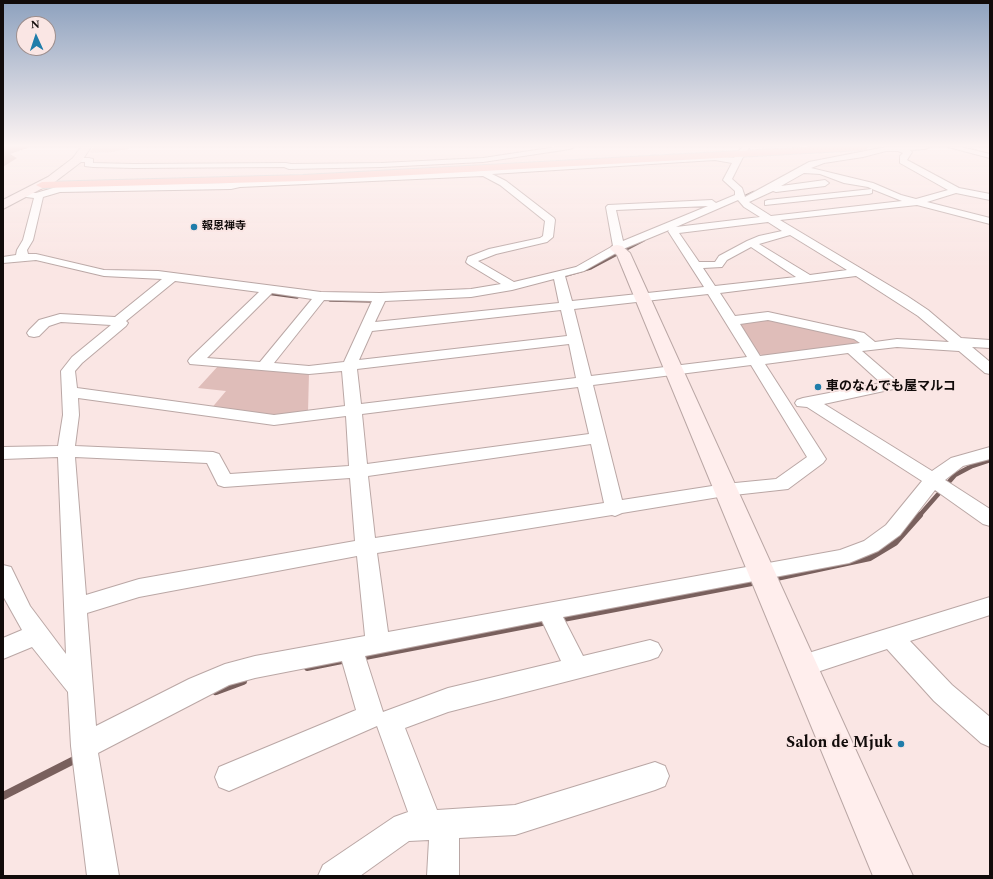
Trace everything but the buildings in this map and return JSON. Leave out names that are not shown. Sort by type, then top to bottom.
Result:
[{"type":"highway","points":[[40,190],[73,188]]},
{"type":"street","points":[[3,205],[42,188]]},
{"type":"street","points":[[509,188],[550,220],[548,237],[543,240],[493,251],[472,259],[472,262],[512,286]]},
{"type":"street","points":[[737,188],[746,205],[903,299],[990,370]]},
{"type":"street","points":[[767,190],[771,188]]},
{"type":"street","points":[[783,188],[767,190],[724,202],[611,207],[620,250],[674,370],[893,876]]},
{"type":"street","points":[[838,188],[881,206]]},
{"type":"street","points":[[877,188],[882,189],[898,198],[990,221]]},
{"type":"street","points":[[952,188],[990,197]]},
{"type":"street","points":[[768,203],[882,189]]},
{"type":"street","points":[[22,257],[22,250],[28,240],[40,190]]},
{"type":"street","points":[[620,250],[679,229],[916,202],[956,190]]},
{"type":"street","points":[[3,260],[22,257],[50,259],[104,273],[150,274],[266,292],[320,298],[379,300],[471,293],[560,276],[580,269],[724,202]]},
{"type":"street","points":[[76,607],[139,588],[366,547],[615,509],[725,490],[781,485],[817,459],[712,290],[673,231]]},
{"type":"street","points":[[696,265],[718,265],[723,258],[751,243],[763,238],[792,232]]},
{"type":"street","points":[[751,243],[808,279]]},
{"type":"street","points":[[3,272],[22,257]]},
{"type":"street","points":[[367,327],[712,290],[858,272]]},
{"type":"street","points":[[560,276],[615,509]]},
{"type":"street","points":[[34,332],[44,323],[60,318],[118,321],[172,277]]},
{"type":"street","points":[[266,292],[194,361],[309,370],[575,340]]},
{"type":"street","points":[[263,367],[320,298]]},
{"type":"street","points":[[378,643],[366,547],[349,366],[379,300]]},
{"type":"street","points":[[730,321],[768,316],[859,336],[872,346]]},
{"type":"street","points":[[102,876],[85,752],[66,451],[71,415],[71,392],[68,371],[77,360],[121,323],[118,321]]},
{"type":"street","points":[[71,392],[274,420],[353,409],[897,343],[990,344]]},
{"type":"street","points":[[784,404],[810,402],[893,385],[851,348]]},
{"type":"street","points":[[810,402],[934,480],[990,519]]},
{"type":"street","points":[[4,455],[66,451],[213,458],[224,481],[360,471],[599,438]]},
{"type":"street","points":[[85,752],[198,687],[225,675],[255,667],[548,611],[763,578],[842,557],[871,546],[893,530],[934,480],[957,462],[990,453]]},
{"type":"street","points":[[3,572],[22,612],[47,649],[81,689]]},
{"type":"street","points":[[802,666],[990,606]]},
{"type":"street","points":[[548,611],[576,668]]},
{"type":"street","points":[[3,649],[37,634]]},
{"type":"street","points":[[891,637],[943,693],[990,734]]},
{"type":"street","points":[[229,778],[371,716],[351,649]]},
{"type":"street","points":[[443,876],[436,825],[389,722],[448,700],[650,650]]},
{"type":"street","points":[[334,876],[404,827],[515,820],[655,776]]},
{"type":"shaded area","points":[[771,318],[855,336],[863,345],[765,356],[759,354],[739,322]]},
{"type":"shaded area","points":[[219,365],[309,373],[308,412],[272,416],[210,410],[226,391],[198,388]]},
{"type":"waterway","points":[[739,199],[754,192]]},
{"type":"waterway","points":[[560,277],[591,268],[644,240]]},
{"type":"waterway","points":[[267,293],[297,297]]},
{"type":"waterway","points":[[330,300],[377,301]]},
{"type":"waterway","points":[[919,516],[955,475],[972,466],[990,460]]},
{"type":"waterway","points":[[772,579],[870,558],[895,543],[920,515]]},
{"type":"waterway","points":[[558,620],[757,582]]},
{"type":"waterway","points":[[360,658],[547,622]]},
{"type":"waterway","points":[[307,668],[347,660]]},
{"type":"waterway","points":[[216,691],[243,681]]},
{"type":"waterway","points":[[3,796],[78,758]]},
{"type":"place","name":"報恩禅寺","points":[[194,227]]},
{"type":"place","name":"車のなんでも屋マルコ","points":[[818,387]]},
{"type":"place","name":"Salon de Mjuk","points":[[901,744]]}]
